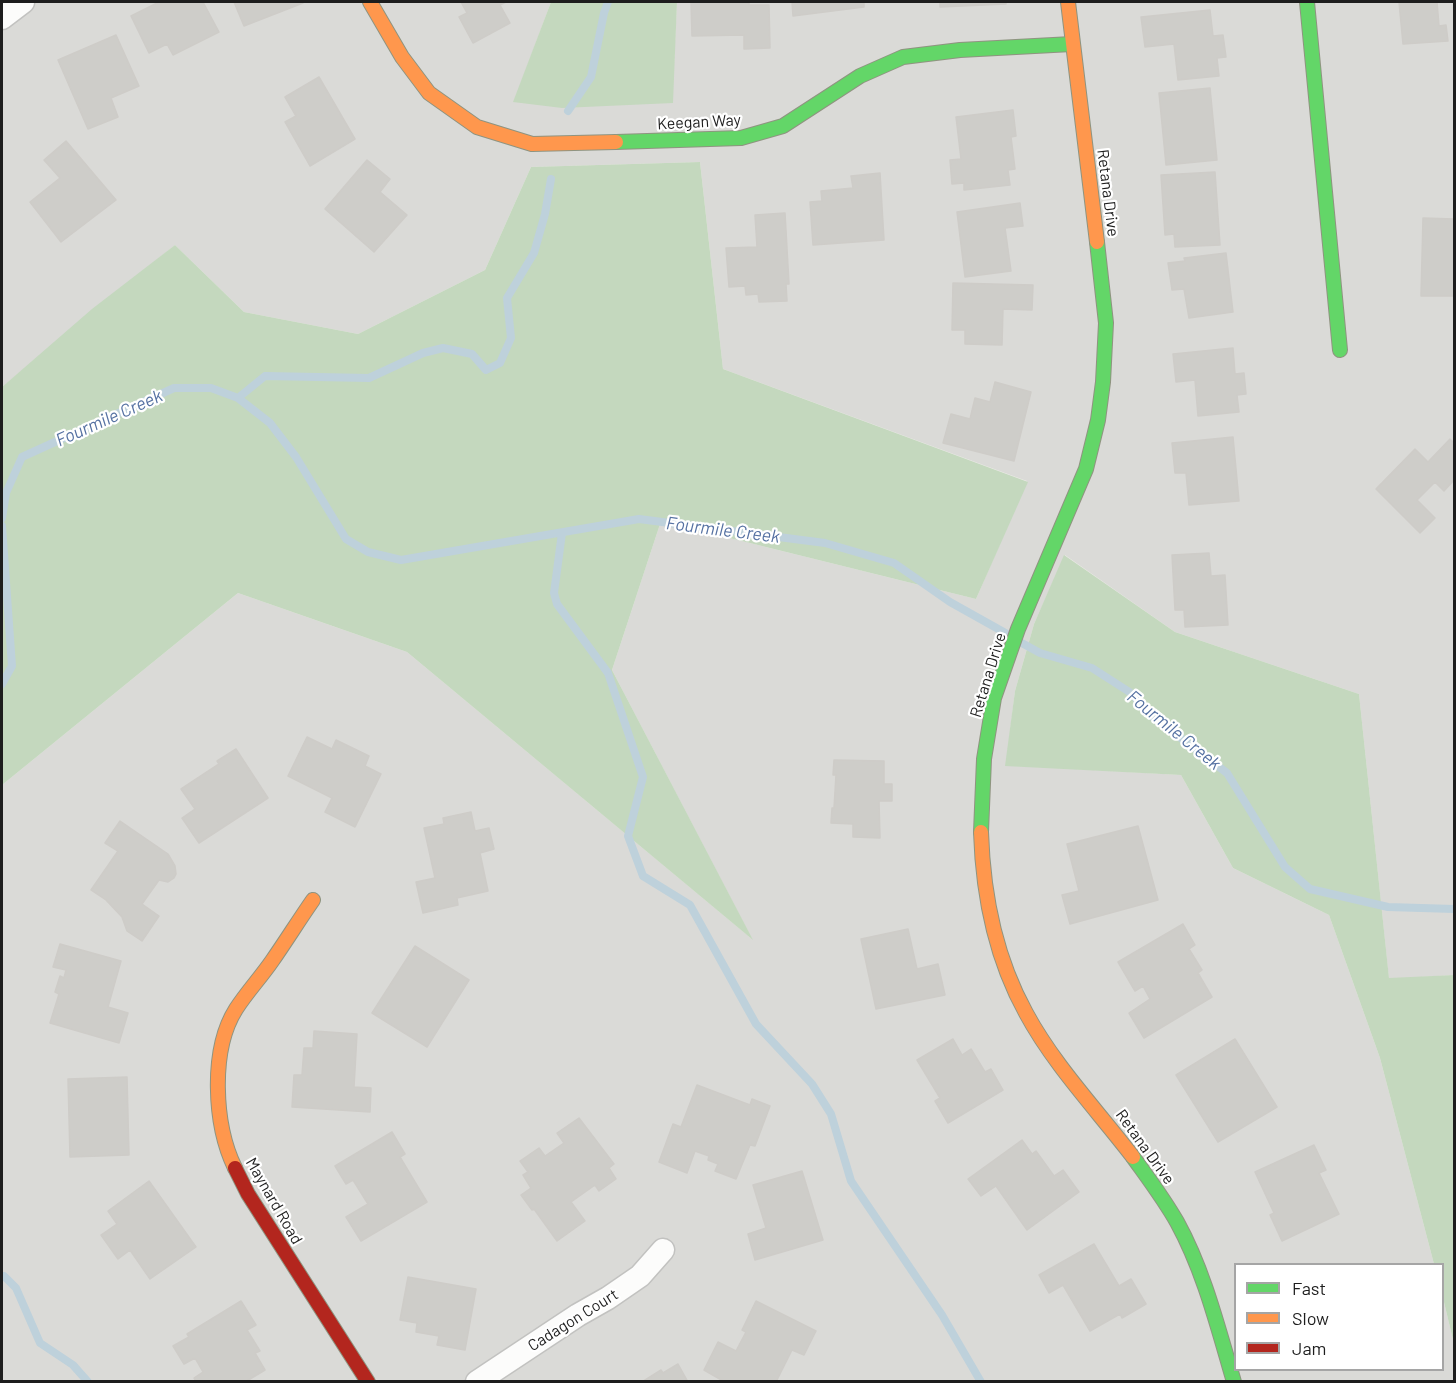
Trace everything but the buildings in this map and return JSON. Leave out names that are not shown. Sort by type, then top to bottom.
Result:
[{"type":"street","points":[[2,18],[22,2]]},
{"type":"street","name":"Keegan Way","points":[[369,2],[402,57],[429,93],[477,126],[532,144],[741,138],[783,126],[860,76],[903,57],[960,50],[1072,44]]},
{"type":"street","name":"Retana Drive","points":[[1068,2],[1105,303],[1107,350],[1103,400],[1089,462],[1032,593],[1002,674],[990,718],[983,775],[981,836],[986,898],[996,939],[1013,986],[1034,1026],[1165,1202],[1189,1244],[1209,1297],[1234,1382]]},
{"type":"street","points":[[1307,2],[1340,350]]},
{"type":"street","name":"Maynard Road","points":[[313,900],[272,961],[235,1010],[220,1050],[218,1107],[228,1153],[248,1194],[368,1382]]},
{"type":"street","name":"Cadagon Court","points":[[477,1382],[640,1276],[663,1250]]},
{"type":"shaded area","points":[[2,2],[551,2],[514,102],[672,103],[677,2],[1454,2],[1454,975],[1389,979],[1359,694],[1175,632],[1065,555],[1034,624],[1015,691],[1006,765],[1181,775],[1233,868],[1329,915],[1380,1058],[1434,1263],[1234,1263],[1234,1371],[1444,1371],[1444,1302],[1454,1344],[1454,1381],[2,1381],[2,785],[238,593],[407,652],[752,939],[612,670],[661,521],[976,599],[1027,481],[723,369],[700,162],[531,167],[485,270],[358,334],[244,312],[175,245],[2,387]]},
{"type":"green space","points":[[551,2],[677,2],[673,103],[562,108],[513,102]]},
{"type":"green space","points":[[700,162],[723,369],[1028,482],[976,599],[661,521],[612,670],[753,940],[407,652],[238,593],[2,785],[2,387],[92,309],[175,245],[244,312],[358,334],[485,270],[531,167]]},
{"type":"green space","points":[[1064,555],[1175,632],[1359,694],[1389,978],[1454,975],[1454,1344],[1444,1302],[1444,1263],[1434,1263],[1380,1058],[1329,915],[1233,868],[1181,775],[1005,766],[1015,691],[1034,624]]},
{"type":"waterway","points":[[568,111],[591,77],[608,2]]},
{"type":"waterway","points":[[238,398],[265,376],[369,378],[423,353],[443,348],[472,354],[486,370],[500,363],[511,338],[507,298],[534,253],[545,214],[551,179]]},
{"type":"waterway","name":"Fourmile Creek","points":[[2,518],[6,493],[22,457],[174,388],[211,388],[238,398],[270,423],[296,457],[346,539],[368,552],[401,560],[639,519],[825,543],[894,563],[950,602],[1009,635]]},
{"type":"waterway","name":"Fourmile Creek","points":[[2,526],[12,666],[2,684]]},
{"type":"waterway","points":[[562,533],[554,593],[557,604],[608,673],[643,777],[628,836],[643,876],[690,905],[756,1024],[812,1084],[831,1114],[851,1181],[942,1315],[981,1382]]},
{"type":"waterway","name":"Fourmile Creek","points":[[1020,642],[1040,653],[1092,668],[1131,693],[1153,717],[1227,773],[1285,867],[1310,889],[1388,907],[1454,909]]},
{"type":"waterway","points":[[2,1276],[16,1288],[40,1343],[73,1365],[88,1382]]},
{"type":"traffic: fast","points":[[1307,2],[1340,350]]},
{"type":"traffic: fast","points":[[616,142],[741,138],[783,126],[860,76],[903,57],[960,50],[1072,44]]},
{"type":"traffic: fast","points":[[981,832],[984,759],[994,698],[1018,629],[1086,469],[1098,420],[1103,382],[1106,323],[1097,242]]},
{"type":"traffic: fast","points":[[1133,1157],[1167,1205],[1187,1241],[1210,1300],[1234,1382]]},
{"type":"traffic: slow","points":[[370,2],[402,57],[429,93],[477,127],[532,144],[616,142]]},
{"type":"traffic: slow","points":[[1068,2],[1097,242]]},
{"type":"traffic: slow","points":[[981,832],[988,903],[999,948],[1015,992],[1049,1051],[1133,1157]]},
{"type":"traffic: slow","points":[[235,1168],[228,1151],[219,1110],[219,1066],[222,1045],[236,1009],[313,900]]},
{"type":"traffic: jam","points":[[235,1168],[248,1194],[368,1382]]}]
